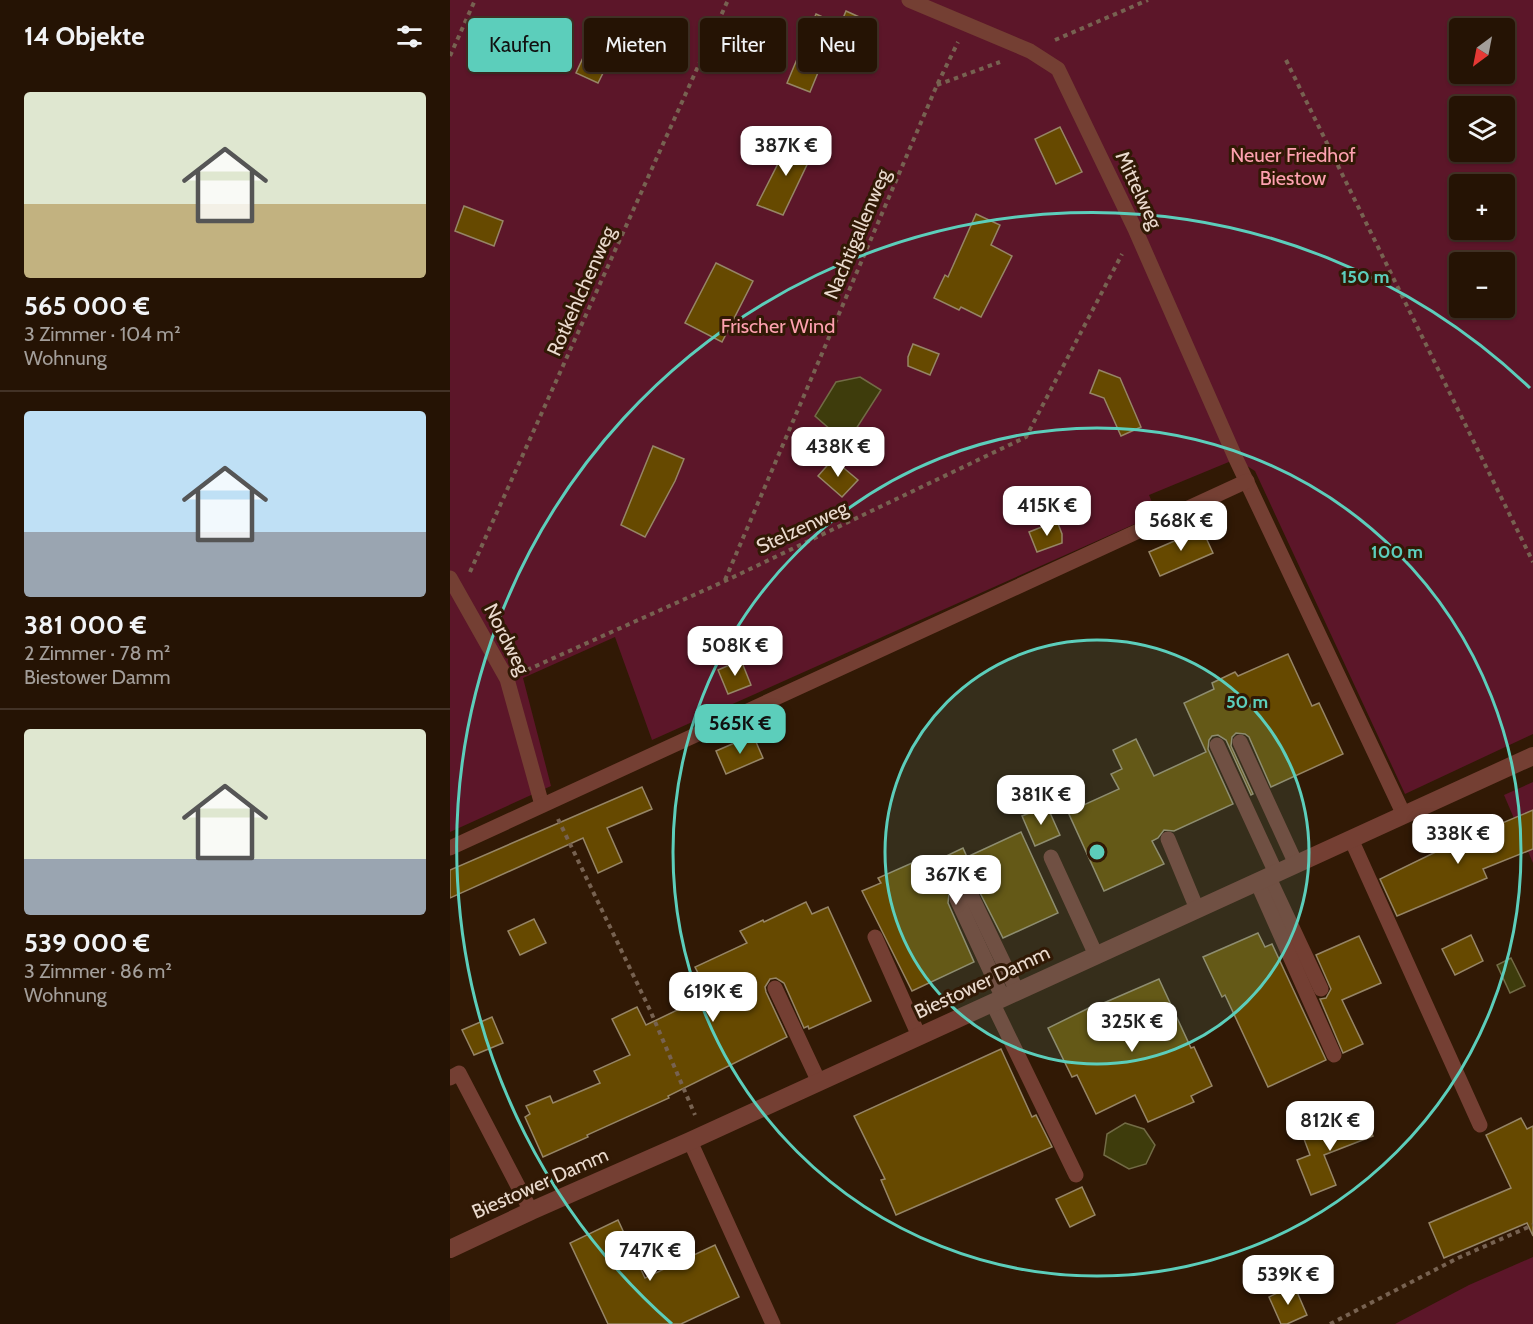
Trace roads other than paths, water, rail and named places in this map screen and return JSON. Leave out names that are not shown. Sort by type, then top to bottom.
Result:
[{"type":"street","name":"Biestower Damm","points":[[450,1249],[531,1210],[697,1138],[1533,756]]},
{"type":"lane","name":"Mittelweg","points":[[909,0],[1030,51],[1058,69],[1135,229],[1247,481],[1404,815]]},
{"type":"lane","points":[[450,848],[543,800],[1247,481]]},
{"type":"lane","name":"Nordweg","points":[[450,578],[507,679],[543,800]]},
{"type":"lane","points":[[1240,742],[1296,864]]},
{"type":"lane","points":[[1217,745],[1334,1056]]},
{"type":"lane","points":[[1168,839],[1197,909]]},
{"type":"lane","points":[[1351,839],[1480,1125]]},
{"type":"lane","points":[[1051,857],[1096,955]]},
{"type":"lane","points":[[1267,877],[1321,989]]},
{"type":"lane","points":[[964,896],[1076,1175]]},
{"type":"lane","points":[[875,937],[919,1036]]},
{"type":"lane","points":[[775,988],[819,1082]]},
{"type":"lane","points":[[450,1077],[459,1073],[531,1210]]},
{"type":"lane","points":[[697,1138],[773,1324]]},
{"type":"park label","name":"Neuer Friedhof Biestow","points":[[1293,166]]},
{"type":"park label","name":"Frischer Wind","points":[[778,326]]}]
